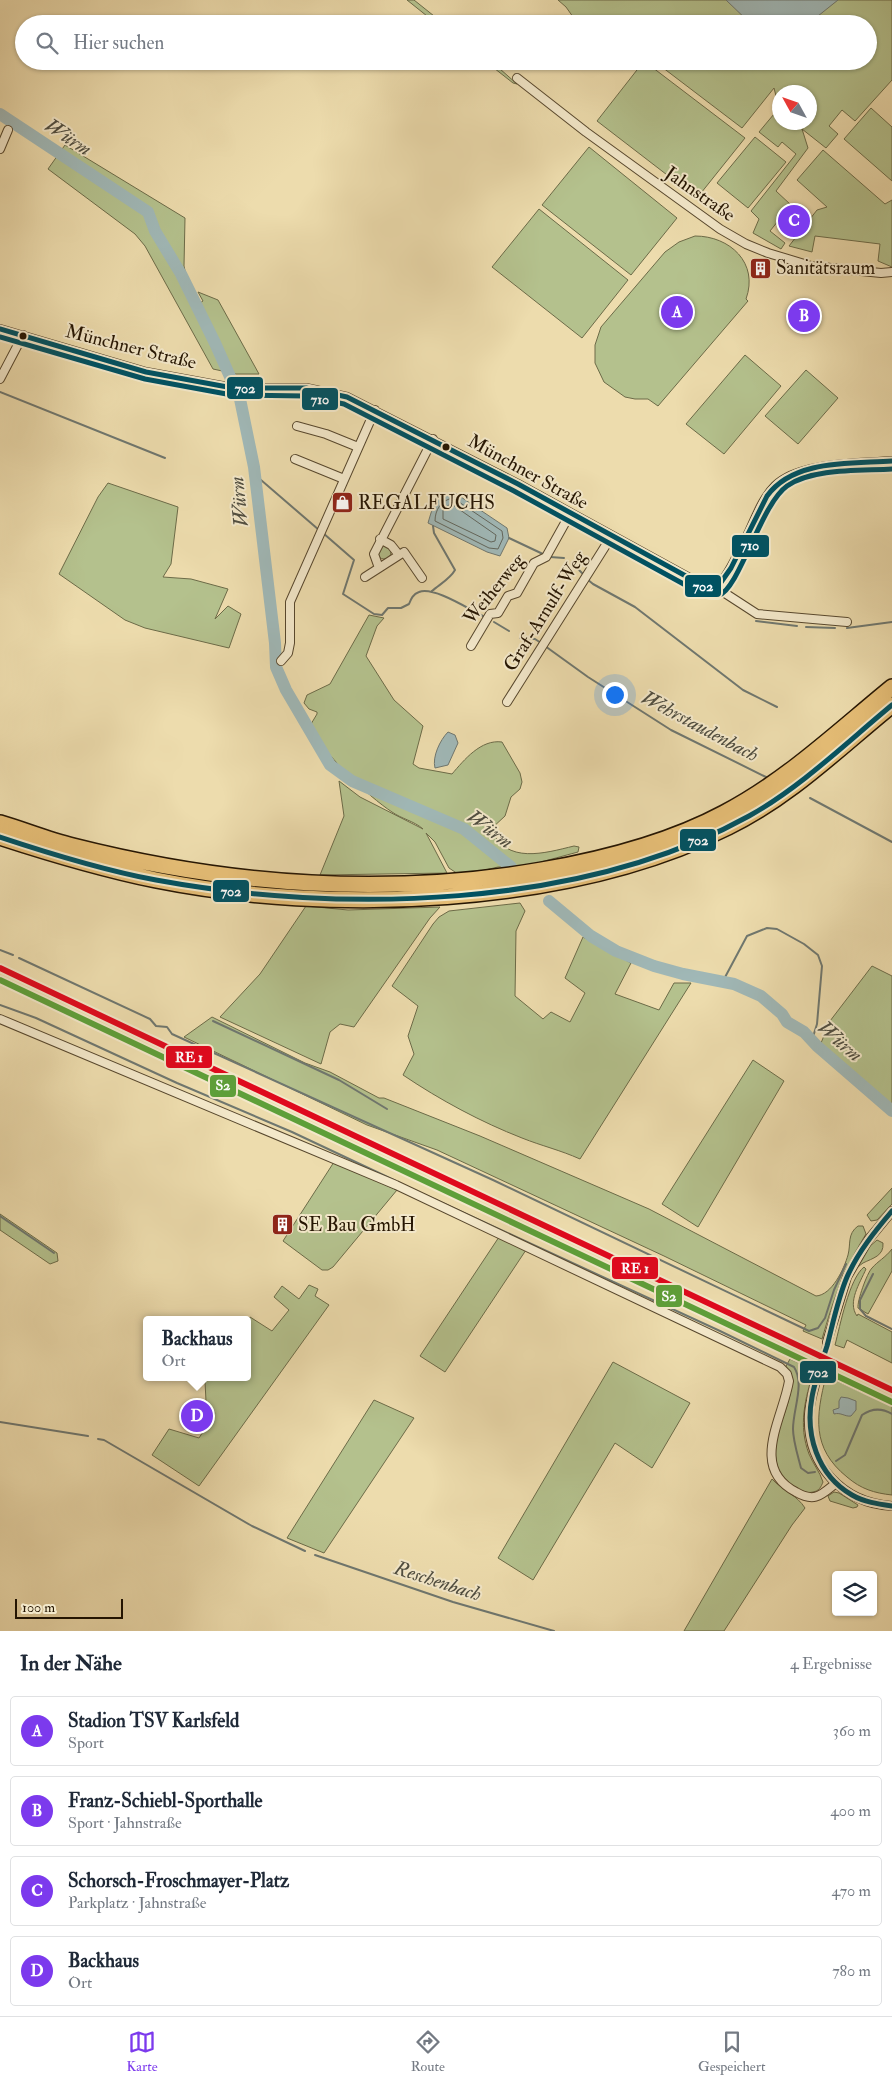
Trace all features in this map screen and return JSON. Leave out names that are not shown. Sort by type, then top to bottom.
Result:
[{"type":"highway","points":[[0,823],[71,846],[151,864],[250,880],[316,884],[393,885],[500,876],[574,864],[628,850],[680,833],[722,814],[760,793],[791,771],[892,686]]},
{"type":"highway","points":[[0,837],[66,858],[157,880],[250,893],[337,899],[414,898],[493,893],[576,878],[632,864],[687,846],[767,805],[799,782],[892,705]]},
{"type":"street","name":"Jahnstraße","points":[[517,78],[586,132],[720,229],[746,244],[810,266],[881,273],[892,272]]},
{"type":"street","points":[[0,149],[8,130]]},
{"type":"street","name":"Münchner Straße","points":[[0,329],[146,372],[233,388],[315,389],[347,397],[518,484],[704,586],[717,588],[757,614],[847,622]]},
{"type":"street","points":[[0,379],[23,336]]},
{"type":"street","points":[[281,661],[288,653],[290,643],[290,602],[375,410]]},
{"type":"street","points":[[298,426],[326,434],[358,447]]},
{"type":"street","points":[[379,568],[374,554],[380,539],[432,439]]},
{"type":"street","points":[[295,459],[344,479]]},
{"type":"street","points":[[717,588],[730,569],[764,501],[774,487],[787,477],[800,471],[816,468],[892,461]]},
{"type":"street","name":"Weiherweg","points":[[471,646],[490,614],[498,613],[508,596],[517,593],[534,563],[548,556],[570,514]]},
{"type":"street","name":"Graf-Arnulf-Weg","points":[[507,702],[612,537]]},
{"type":"street","points":[[380,539],[391,545],[399,555]]},
{"type":"street","points":[[365,577],[404,552],[422,578]]},
{"type":"street","points":[[0,1019],[396,1185],[780,1367],[787,1374],[789,1381],[771,1452],[774,1470],[785,1485],[807,1497],[818,1497],[836,1483]]},
{"type":"street","points":[[827,1342],[847,1278],[869,1239],[892,1210]]},
{"type":"street","points":[[818,1373],[810,1405],[809,1432],[812,1446],[820,1463],[836,1483],[863,1501],[876,1505],[892,1506]]},
{"type":"green space","points":[[407,0],[414,0],[433,15],[426,15]]},
{"type":"green space","points":[[558,0],[892,0],[892,80],[855,121],[842,110],[829,126],[838,134],[826,148],[803,130],[817,130],[817,85],[772,85],[772,90],[742,128],[666,70],[877,70],[877,15],[572,15]]},
{"type":"green space","points":[[496,70],[501,70],[517,84]]},
{"type":"green space","points":[[637,70],[656,70],[745,138],[697,198],[597,121]]},
{"type":"green space","points":[[871,108],[892,127],[892,181],[844,139]]},
{"type":"green space","points":[[772,116],[772,130],[802,130],[808,148],[776,191],[791,205],[770,231],[785,243],[781,249],[753,233],[759,219],[751,211],[796,154],[782,142],[778,147],[759,132]]},
{"type":"green space","points":[[755,137],[786,162],[748,208],[717,183]]},
{"type":"green space","points":[[65,145],[185,218],[184,266],[186,275],[200,303],[203,301],[198,292],[218,300],[259,374],[236,374],[213,369],[145,246],[135,234],[48,169]]},
{"type":"green space","points":[[589,147],[677,218],[631,275],[542,205]]},
{"type":"green space","points":[[823,150],[885,204],[892,200],[892,267],[878,261],[880,244],[815,236],[812,252],[789,246],[817,210],[827,207],[797,180]]},
{"type":"green space","points":[[539,209],[628,280],[582,338],[492,267]]},
{"type":"green space","points":[[695,236],[708,237],[720,241],[730,246],[739,254],[745,263],[748,274],[749,286],[746,299],[748,301],[658,406],[648,399],[625,397],[604,382],[595,363],[595,345],[601,327],[665,252],[679,242]]},
{"type":"green space","points":[[745,355],[781,386],[724,454],[686,424]]},
{"type":"green space","points":[[806,370],[838,398],[798,444],[765,416]]},
{"type":"green space","points":[[108,483],[178,507],[171,564],[163,577],[191,579],[228,589],[215,619],[228,606],[241,614],[229,648],[145,628],[125,620],[59,574],[98,497]]},
{"type":"green space","points":[[381,545],[387,545],[391,552],[387,559],[381,559],[377,555],[377,549]]},
{"type":"green space","points":[[369,615],[384,618],[377,626],[366,656],[394,700],[423,726],[413,764],[419,768],[452,774],[480,747],[494,742],[502,742],[520,773],[522,782],[520,789],[511,797],[505,816],[491,829],[498,840],[506,848],[527,854],[574,846],[579,847],[578,852],[526,866],[498,867],[468,874],[458,874],[449,868],[435,842],[426,833],[447,873],[320,875],[344,816],[339,781],[360,797],[423,829],[382,805],[346,772],[323,747],[311,724],[317,712],[309,709],[304,703],[307,695],[330,684]]},
{"type":"green space","points":[[520,903],[525,911],[516,931],[515,996],[543,1019],[551,1012],[570,1022],[585,993],[565,978],[583,937],[631,963],[615,994],[659,1010],[674,983],[691,983],[580,1159],[522,1138],[476,1118],[403,1075],[414,1054],[408,1036],[418,1006],[392,986],[433,924],[439,917],[449,911]]},
{"type":"green space","points":[[306,906],[348,910],[440,907],[430,918],[354,1027],[340,1024],[330,1032],[321,1064],[220,1017],[260,974]]},
{"type":"green space","points":[[872,966],[892,976],[892,1105],[821,1043],[830,1021]]},
{"type":"green space","points":[[212,1017],[305,1063],[330,1072],[379,1098],[384,1098],[480,1136],[649,1209],[816,1296],[822,1295],[832,1286],[846,1261],[852,1232],[858,1226],[863,1226],[866,1234],[851,1260],[840,1285],[822,1339],[803,1331],[806,1325],[664,1256],[437,1150],[367,1125],[184,1037]]},
{"type":"green space","points":[[753,1060],[784,1081],[698,1227],[662,1204]]},
{"type":"green space","points":[[334,1162],[397,1190],[333,1267],[328,1270],[322,1270],[283,1241]]},
{"type":"green space","points":[[892,1188],[892,1204],[877,1220],[871,1221],[867,1215]]},
{"type":"green space","points":[[0,1214],[57,1253],[58,1261],[50,1264],[0,1230]]},
{"type":"green space","points":[[499,1237],[526,1250],[445,1372],[420,1356]]},
{"type":"green space","points":[[877,1240],[883,1243],[880,1254],[854,1270],[869,1247]]},
{"type":"green space","points":[[892,1249],[892,1271],[868,1314],[858,1308],[863,1287],[872,1268]]},
{"type":"green space","points":[[864,1267],[866,1269],[854,1299],[854,1311],[857,1316],[858,1314],[892,1332],[892,1363],[847,1340],[844,1348],[835,1345],[850,1292]]},
{"type":"green space","points":[[309,1285],[318,1289],[315,1296],[329,1305],[199,1486],[152,1455],[169,1429],[199,1438],[215,1413],[206,1401],[206,1381],[251,1381],[251,1318],[272,1331],[289,1310],[274,1297],[282,1286],[299,1299]]},
{"type":"green space","points":[[790,1359],[814,1370],[808,1391],[803,1422],[809,1454],[823,1482],[817,1491],[813,1492],[799,1490],[792,1485],[780,1472],[776,1456],[777,1440],[791,1391],[791,1378],[785,1368]]},
{"type":"green space","points":[[613,1362],[690,1403],[652,1468],[615,1443],[533,1580],[498,1558]]},
{"type":"green space","points":[[826,1376],[892,1406],[892,1495],[874,1492],[857,1485],[835,1466],[827,1455],[819,1431],[820,1405]]},
{"type":"green space","points":[[374,1400],[414,1418],[324,1553],[287,1538]]},
{"type":"green space","points":[[772,1479],[802,1503],[805,1508],[792,1525],[724,1631],[684,1631]]},
{"type":"green space","points":[[834,1492],[839,1493],[858,1505],[857,1507],[853,1508],[830,1501],[828,1496]]},
{"type":"water","points":[[726,0],[838,0],[819,15],[742,15]]},
{"type":"water","points":[[455,493],[507,528],[509,538],[500,556],[487,552],[428,523],[436,502],[443,496]]},
{"type":"water","points":[[448,732],[455,735],[458,743],[448,765],[435,768],[437,749]]},
{"type":"water","points":[[841,1397],[856,1401],[856,1410],[851,1416],[834,1414],[833,1410],[839,1408]]},
{"type":"waterway","name":"Würm","points":[[0,114],[148,212],[155,231],[181,274],[240,399],[254,467],[275,643],[276,667],[286,690],[330,765],[352,781],[464,829],[511,867]]},
{"type":"waterway","points":[[0,392],[165,458]]},
{"type":"waterway","points":[[250,395],[295,394]]},
{"type":"waterway","points":[[306,394],[355,405]]},
{"type":"waterway","points":[[254,474],[319,530]]},
{"type":"waterway","points":[[432,591],[448,579],[455,570],[434,533],[433,526]]},
{"type":"waterway","points":[[323,533],[354,560],[343,594],[374,614],[382,615],[388,608],[401,608],[409,604],[415,594],[426,591],[443,595],[485,617]]},
{"type":"waterway","points":[[509,538],[545,555]]},
{"type":"waterway","points":[[550,557],[564,558]]},
{"type":"waterway","points":[[572,563],[584,575]]},
{"type":"waterway","points":[[587,579],[635,607],[743,690],[777,707]]},
{"type":"waterway","points":[[756,621],[797,626]]},
{"type":"waterway","name":"Wehrstaudenbach","points":[[494,622],[509,631]]},
{"type":"waterway","points":[[847,628],[892,622]]},
{"type":"waterway","points":[[806,627],[835,628]]},
{"type":"waterway","name":"Wehrstaudenbach","points":[[520,638],[535,639],[541,643]]},
{"type":"waterway","name":"Wehrstaudenbach","points":[[545,646],[588,677],[671,730],[766,777]]},
{"type":"waterway","name":"Wehrstaudenbach","points":[[810,798],[892,842]]},
{"type":"waterway","name":"Würm","points":[[549,901],[591,936],[616,951],[654,966],[734,984],[761,996],[782,1014],[787,1022],[804,1032],[817,1046],[892,1111]]},
{"type":"waterway","points":[[723,981],[747,936],[767,928],[777,929],[804,944],[818,955],[822,966],[817,1024],[812,1040]]},
{"type":"waterway","points":[[0,950],[13,955]]},
{"type":"waterway","points":[[19,958],[150,1019],[156,1026],[167,1027],[172,1034],[493,1180],[809,1331],[818,1328],[825,1318],[834,1290],[846,1264]]},
{"type":"waterway","points":[[0,1005],[36,1018],[177,1083],[292,1132],[396,1181]]},
{"type":"waterway","points":[[213,1021],[339,1080],[387,1109]]},
{"type":"waterway","points":[[423,1194],[794,1367],[799,1389],[793,1421],[795,1443],[801,1468],[808,1473],[815,1472]]},
{"type":"waterway","points":[[0,1216],[54,1253]]},
{"type":"waterway","points":[[873,1274],[860,1300],[860,1309],[866,1316],[892,1329]]},
{"type":"waterway","points":[[836,1461],[845,1455],[862,1415],[877,1410],[892,1414]]},
{"type":"waterway","name":"Reschenbach","points":[[0,1422],[88,1436]]},
{"type":"waterway","name":"Reschenbach","points":[[98,1439],[104,1440],[252,1526],[305,1551]]},
{"type":"waterway","name":"Reschenbach","points":[[315,1555],[453,1602],[554,1631]]},
{"type":"tunnel","points":[[818,1373],[827,1342]]},
{"type":"transit line","name":"702","points":[[0,329],[146,372],[233,388],[306,388],[347,397],[518,484],[704,586],[717,588],[731,568],[767,496],[778,484],[792,475],[808,469],[842,464],[892,461]]},
{"type":"transit line","name":"710","points":[[0,337],[145,379],[232,395],[305,396],[344,404],[514,491],[700,593],[715,596],[727,589],[768,510],[777,496],[787,486],[798,480],[823,473],[892,469]]},
{"type":"transit line","name":"702","points":[[0,837],[116,871],[156,880],[227,891],[303,897],[380,899],[459,896],[536,886],[612,870],[683,847],[749,816],[787,792],[892,705]]},
{"type":"transit line","points":[[0,968],[892,1390]]},
{"type":"transit line","name":"S2","points":[[0,980],[892,1402]]},
{"type":"transit line","name":"702","points":[[892,1211],[862,1250],[847,1277],[815,1384],[810,1411],[812,1439],[822,1465],[830,1476],[840,1487],[852,1495],[871,1502],[892,1506]]},
{"type":"place","name":"Schorsch-Froschmayer-Platz","points":[[794,221]]},
{"type":"place","name":"Sanitätsraum","points":[[760,268]]},
{"type":"place","name":"Stadion TSV Karlsfeld","points":[[677,312]]},
{"type":"place","name":"Franz-Schiebl-Sporthalle","points":[[804,316]]},
{"type":"place","name":"REGALFUCHS","points":[[342,503]]},
{"type":"place","name":"SE Bau GmbH","points":[[282,1225]]},
{"type":"place","name":"Backhaus","points":[[197,1416]]}]
